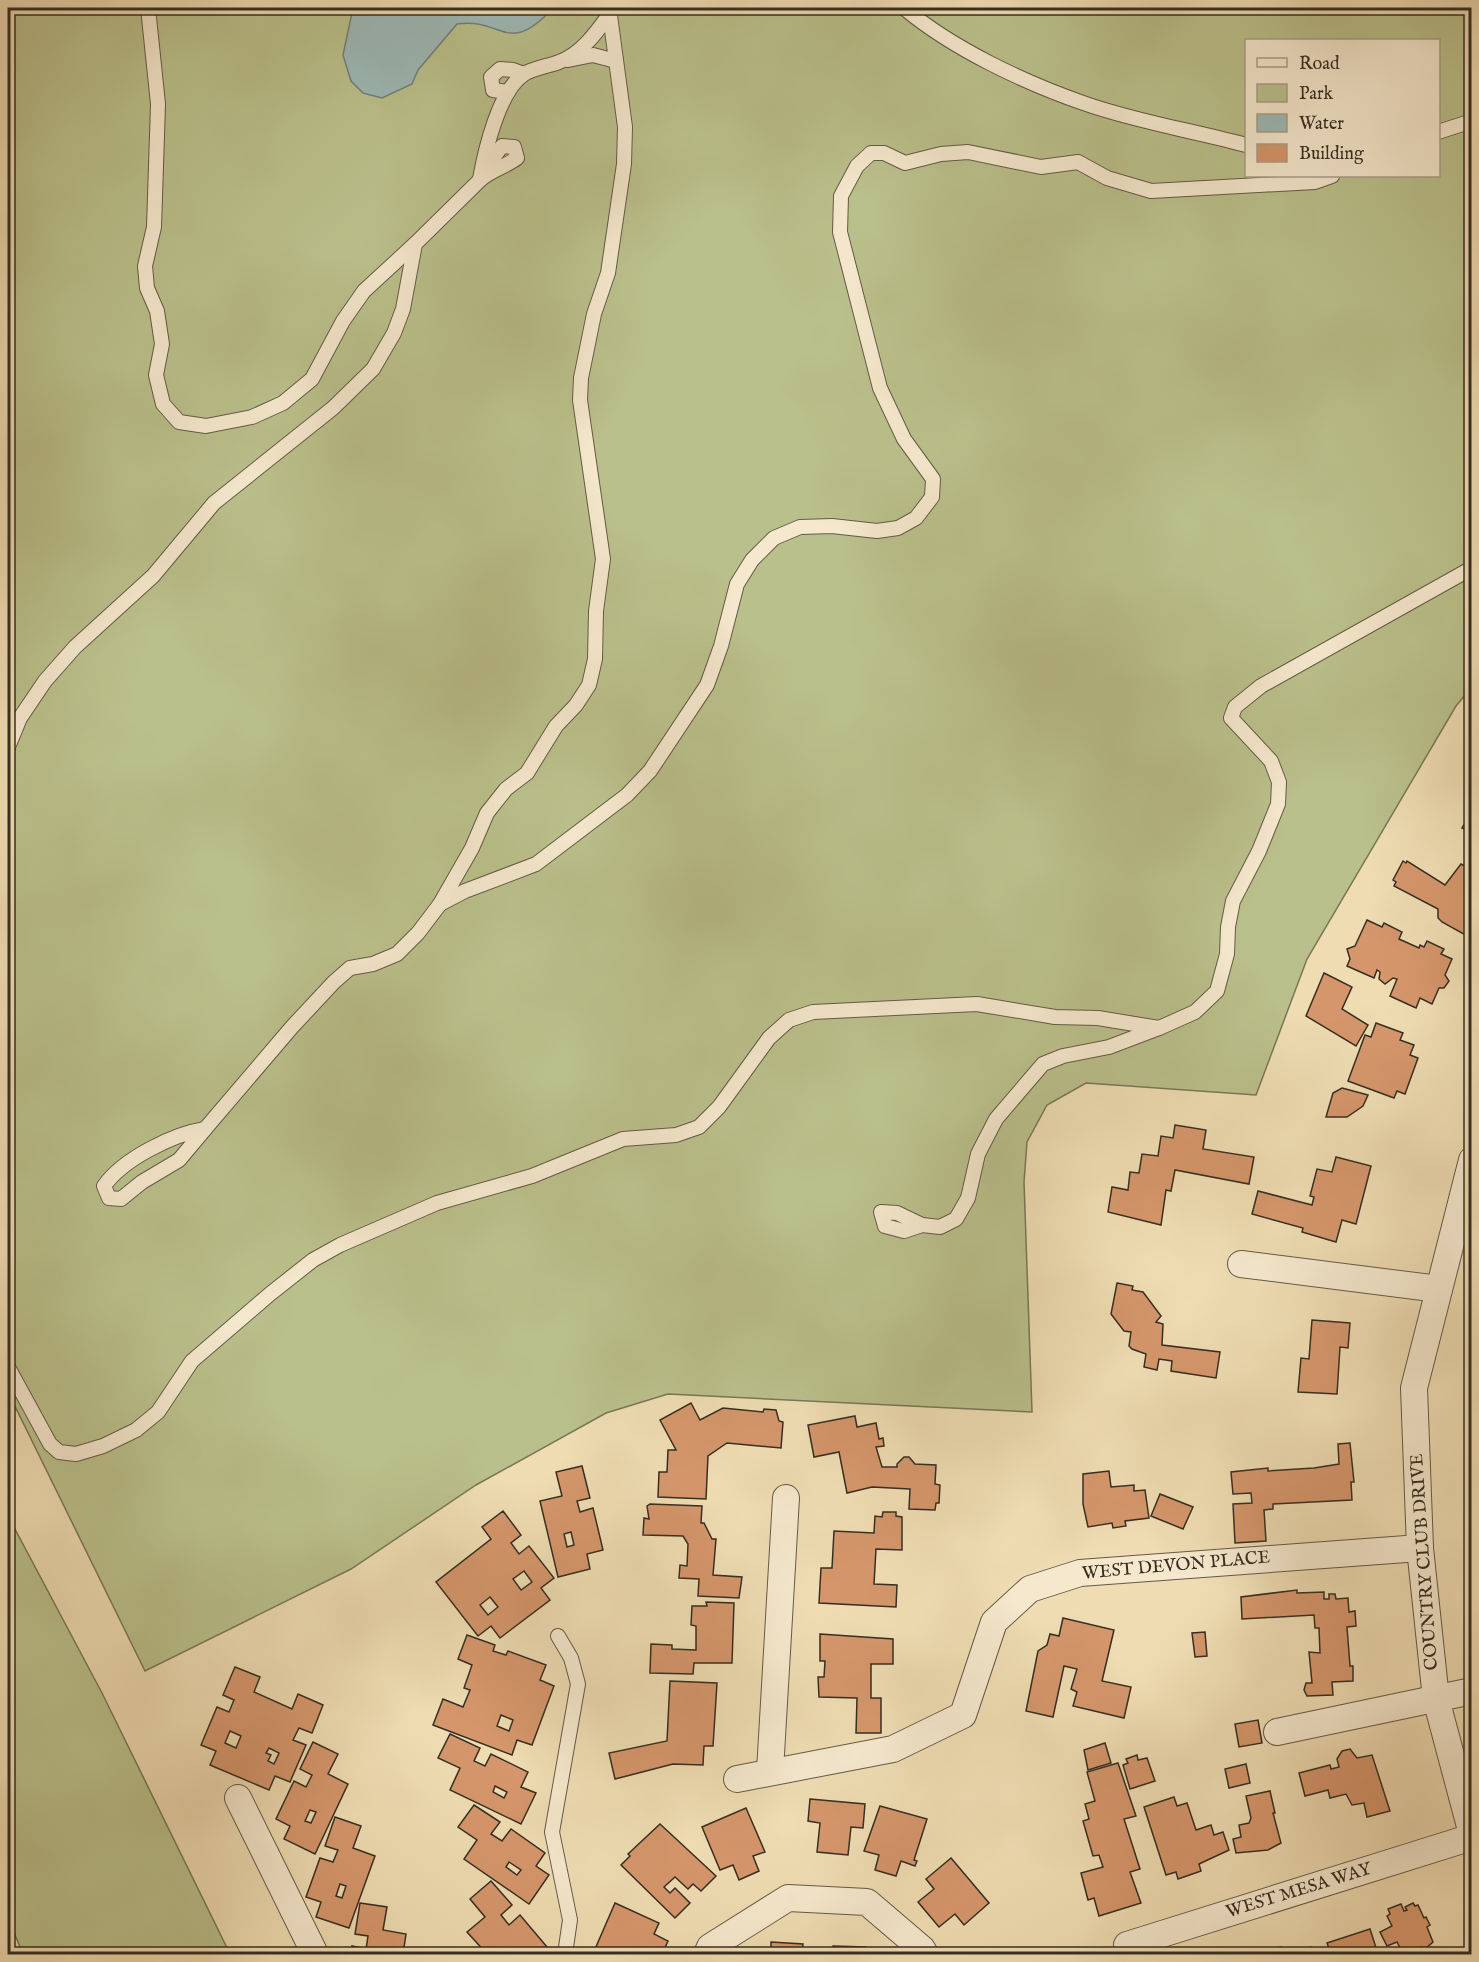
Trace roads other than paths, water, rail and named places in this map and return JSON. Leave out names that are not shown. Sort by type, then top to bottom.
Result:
[{"type":"street","name":"COUNTRY CLUB DRIVE","points":[[1472,1160],[1414,1388],[1420,1548],[1436,1699],[1472,1836]]},
{"type":"street","points":[[1241,1264],[1439,1289]]},
{"type":"street","points":[[770,1771],[786,1498]]},
{"type":"street","name":"WEST DEVON PLACE","points":[[737,1779],[893,1749],[963,1715],[994,1622],[1030,1589],[1080,1573],[1420,1548]]},
{"type":"street","points":[[1277,1731],[1472,1691]]},
{"type":"street","points":[[238,1798],[315,1954]]},
{"type":"street","name":"WEST MESA WAY","points":[[1127,1945],[1472,1836]]},
{"type":"street","points":[[707,1954],[710,1947],[788,1898],[867,1902],[925,1954]]},
{"type":"lane","points":[[148,8],[158,104],[154,227],[145,266],[147,288],[157,311],[162,344],[156,375],[164,404],[179,422],[206,426],[252,417],[283,403],[312,379],[343,321],[364,291],[416,244],[491,170]]},
{"type":"lane","points":[[904,8],[953,43],[1048,90],[1088,105],[1245,145]]},
{"type":"lane","points":[[563,61],[593,39],[609,11]]},
{"type":"lane","points":[[205,1129],[187,1132],[166,1141],[113,1173],[104,1186],[109,1198],[121,1199],[142,1182],[179,1160],[292,1027],[350,968],[373,964],[397,954],[418,933],[440,904],[472,848],[487,813],[506,789],[527,773],[556,726],[576,705],[589,685],[595,659],[596,611],[603,559],[580,400],[581,378],[594,314],[608,273],[624,164],[625,127],[609,11]]},
{"type":"lane","points":[[480,180],[487,144],[508,92],[524,74],[563,61],[593,55],[615,61]]},
{"type":"lane","points":[[508,92],[493,90],[491,77],[500,69],[524,74]]},
{"type":"lane","points":[[1440,131],[1472,121]]},
{"type":"lane","points":[[440,904],[465,891],[536,864],[627,795],[650,771],[707,685],[721,646],[737,584],[752,560],[774,538],[800,527],[832,526],[878,531],[898,528],[916,518],[932,497],[933,479],[904,439],[880,388],[840,232],[841,196],[857,166],[871,153],[884,153],[904,163],[941,154],[968,152],[1041,167],[1078,162],[1107,178],[1151,191],[1316,182],[1329,177]]},
{"type":"lane","points":[[8,747],[20,718],[45,681],[75,647],[153,576],[214,503],[333,408],[373,369],[403,309],[416,244]]},
{"type":"lane","points":[[922,1225],[940,1227],[956,1219],[968,1198],[978,1154],[996,1119],[1043,1064],[1063,1056],[1109,1047],[1159,1028],[1195,1012],[1217,991],[1227,954],[1228,927],[1233,901],[1259,851],[1278,804],[1279,782],[1271,761],[1231,718],[1235,707],[1261,686],[1472,568]]},
{"type":"lane","points":[[8,1366],[50,1443],[59,1452],[76,1454],[103,1446],[136,1430],[158,1412],[192,1361],[314,1260],[340,1245],[437,1203],[532,1176],[623,1138],[676,1135],[699,1126],[719,1107],[769,1038],[789,1020],[813,1012],[977,1004],[1055,1017],[1098,1018],[1159,1028]]},
{"type":"lane","points":[[558,1635],[571,1658],[578,1684],[552,1832],[570,1920],[565,1954]]},
{"type":"water","points":[[353,8],[553,8],[538,23],[525,31],[515,33],[472,23],[457,24],[418,70],[412,84],[382,98],[363,93],[351,81],[343,55]]}]
